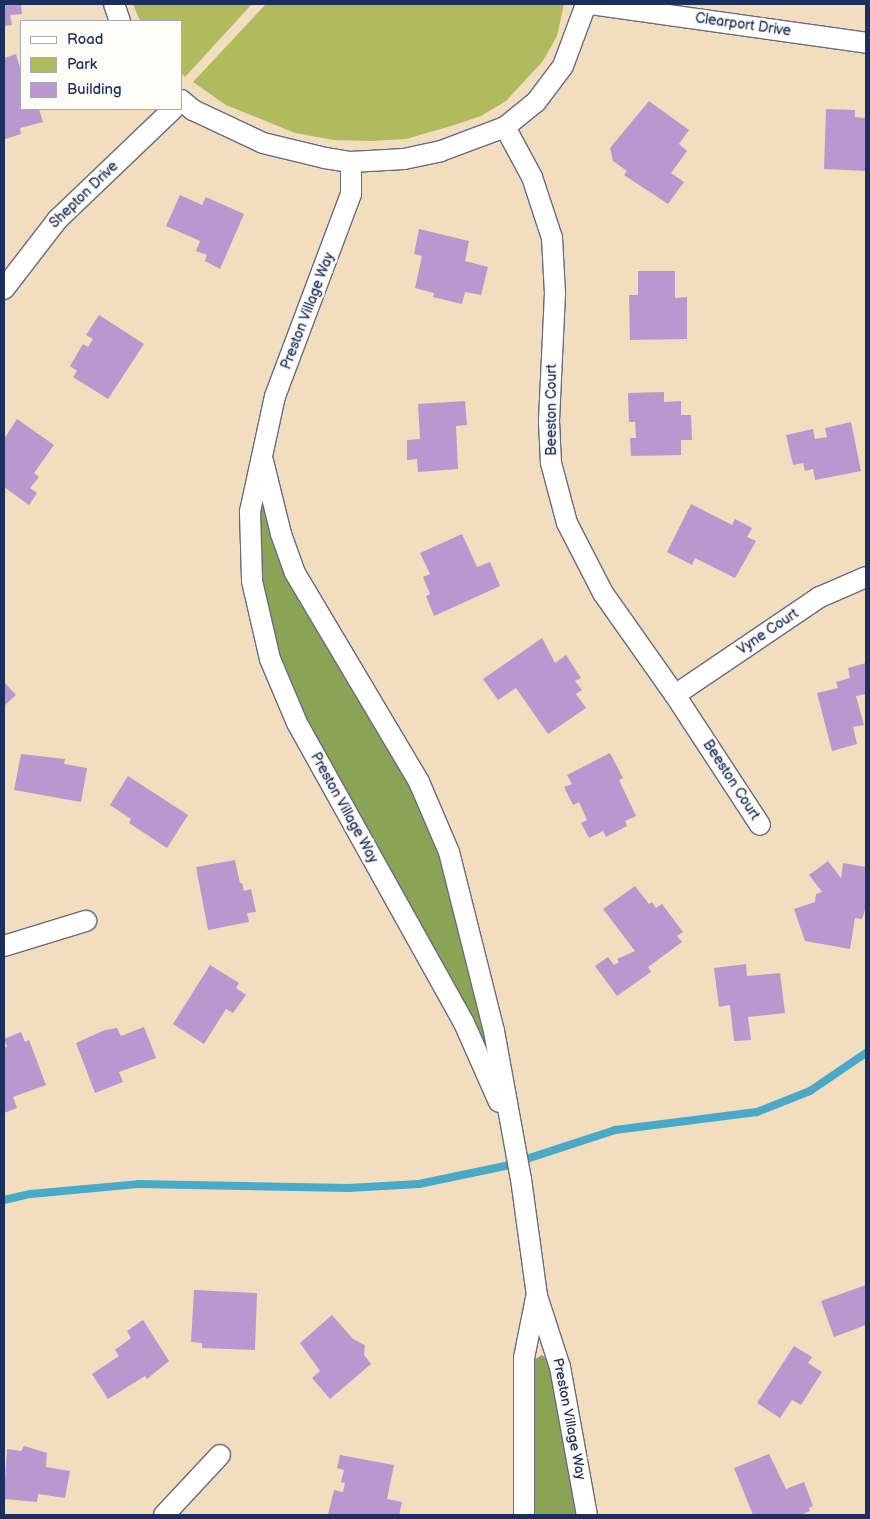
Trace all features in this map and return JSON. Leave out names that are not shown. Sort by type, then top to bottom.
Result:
[{"type":"street","points":[[114,4],[120,20]]},
{"type":"street","points":[[182,101],[192,110],[263,143],[351,162],[404,158],[441,151],[505,127],[536,102],[555,78],[576,37],[588,4]]},
{"type":"street","name":"Clearport Drive","points":[[588,4],[866,43]]},
{"type":"street","name":"Shepton Drive","points":[[4,289],[58,219],[172,110]]},
{"type":"street","name":"Beeston Court","points":[[505,127],[532,177],[552,238],[555,293],[551,455],[567,523],[603,593],[675,695],[760,825]]},
{"type":"street","name":"Preston Village Way","points":[[351,162],[351,194],[275,396],[263,461],[253,490],[249,539],[252,581],[270,659],[297,723],[464,1024],[513,1136]]},
{"type":"street","name":"Preston Village Way","points":[[263,461],[281,534],[295,572],[419,782],[449,852],[494,1031],[513,1136],[537,1296],[560,1367],[587,1515]]},
{"type":"street","name":"Vyne Court","points":[[675,695],[820,596],[866,577]]},
{"type":"street","points":[[4,946],[86,921]]},
{"type":"street","name":"Preston Village Way","points":[[524,1515],[524,1358],[537,1296]]},
{"type":"street","points":[[164,1515],[220,1455]]},
{"type":"green space","points":[[133,4],[252,4],[185,77],[182,74],[182,20],[140,20]]},
{"type":"green space","points":[[266,4],[564,4],[557,36],[543,61],[506,101],[481,116],[451,126],[406,139],[371,141],[334,140],[295,133],[226,105],[193,82]]},
{"type":"green space","points":[[262,481],[276,542],[404,767],[432,825],[501,1093],[295,704],[271,637],[256,568]]},
{"type":"green space","points":[[542,1355],[550,1362],[577,1515],[533,1515],[532,1361]]},
{"type":"building","points":[[4,4],[21,4],[22,14],[10,15],[12,25],[4,26]]},
{"type":"building","points":[[16,54],[20,68],[20,110],[39,110],[43,122],[20,128],[21,134],[5,139],[4,58]]},
{"type":"building","points":[[649,101],[689,130],[679,144],[687,151],[671,173],[684,182],[668,204],[624,175],[627,171],[613,161],[610,148]]},
{"type":"building","points":[[826,109],[855,110],[855,117],[866,118],[866,171],[824,169]]},
{"type":"building","points":[[180,195],[202,205],[206,197],[244,214],[220,269],[205,261],[207,255],[196,251],[200,241],[166,226]]},
{"type":"building","points":[[419,229],[469,241],[465,261],[488,267],[481,295],[465,292],[462,304],[433,297],[434,293],[415,288],[422,256],[414,254]]},
{"type":"building","points":[[638,271],[675,271],[675,298],[687,297],[687,339],[630,340],[629,295],[638,295]]},
{"type":"building","points":[[99,315],[144,344],[108,399],[73,377],[77,371],[70,366],[83,344],[88,347],[93,339],[86,335]]},
{"type":"building","points":[[664,392],[664,402],[681,401],[681,415],[691,415],[692,440],[681,440],[681,455],[631,456],[630,438],[636,438],[635,422],[629,422],[628,393]]},
{"type":"building","points":[[465,401],[467,425],[456,426],[458,469],[418,472],[417,459],[407,460],[407,440],[420,439],[418,404]]},
{"type":"building","points":[[17,419],[54,445],[34,473],[39,477],[30,488],[37,493],[29,505],[4,487],[4,439]]},
{"type":"building","points":[[851,422],[861,471],[815,480],[813,469],[805,471],[803,463],[793,465],[786,435],[813,429],[815,439],[827,437],[825,428]]},
{"type":"building","points":[[691,504],[732,525],[735,519],[752,528],[747,537],[756,541],[735,578],[695,558],[692,565],[667,552]]},
{"type":"building","points":[[462,534],[477,567],[490,562],[500,586],[434,616],[426,596],[430,594],[423,577],[430,574],[420,553]]},
{"type":"building","points":[[542,638],[555,663],[566,655],[581,678],[575,681],[582,690],[576,694],[586,708],[548,734],[516,688],[498,700],[483,679]]},
{"type":"building","points":[[866,663],[866,694],[856,696],[864,725],[853,727],[857,744],[832,751],[817,693],[838,688],[836,682],[850,678],[848,668]]},
{"type":"building","points":[[4,682],[16,695],[4,706]]},
{"type":"building","points":[[610,753],[623,778],[619,780],[636,816],[625,821],[627,826],[606,837],[603,831],[589,838],[581,823],[587,820],[579,802],[573,805],[564,787],[572,784],[567,775]]},
{"type":"building","points":[[21,754],[65,759],[64,764],[87,768],[81,802],[14,790]]},
{"type":"building","points":[[128,776],[188,815],[167,848],[129,823],[131,819],[110,805]]},
{"type":"building","points":[[235,860],[240,883],[242,883],[244,891],[251,889],[256,912],[247,913],[249,922],[208,930],[196,867]]},
{"type":"building","points":[[828,861],[841,878],[843,863],[866,867],[866,907],[862,919],[855,918],[850,949],[805,941],[794,909],[815,902],[816,894],[822,892],[809,875]]},
{"type":"building","points":[[635,886],[649,904],[652,902],[656,908],[662,904],[683,932],[677,936],[682,942],[648,967],[651,972],[617,996],[595,966],[608,957],[614,965],[619,962],[617,959],[635,951],[603,909]]},
{"type":"building","points":[[746,964],[747,976],[780,973],[785,1013],[748,1017],[751,1040],[734,1041],[730,1005],[719,1007],[714,968]]},
{"type":"building","points":[[210,965],[239,983],[236,988],[246,995],[233,1013],[226,1009],[204,1044],[173,1024]]},
{"type":"building","points":[[144,1027],[156,1058],[119,1072],[123,1082],[95,1093],[76,1043],[105,1030],[117,1028],[121,1036]]},
{"type":"building","points":[[21,1032],[25,1042],[29,1040],[46,1085],[13,1097],[17,1108],[4,1113],[4,1048],[7,1047],[4,1039]]},
{"type":"building","points":[[866,1285],[866,1325],[834,1337],[821,1301]]},
{"type":"building","points":[[194,1290],[257,1293],[255,1350],[202,1348],[202,1343],[191,1342]]},
{"type":"building","points":[[332,1315],[353,1339],[365,1345],[364,1355],[371,1364],[330,1399],[312,1378],[320,1371],[300,1343]]},
{"type":"building","points":[[143,1320],[169,1361],[147,1379],[145,1376],[108,1399],[92,1374],[119,1356],[115,1350],[131,1338],[127,1331]]},
{"type":"building","points":[[794,1346],[812,1357],[808,1363],[822,1372],[801,1405],[792,1400],[780,1418],[757,1403]]},
{"type":"building","points":[[24,1446],[47,1453],[46,1467],[70,1471],[65,1498],[38,1494],[37,1502],[4,1499],[7,1449],[21,1451]]},
{"type":"building","points":[[769,1454],[786,1489],[804,1482],[813,1506],[809,1508],[810,1511],[800,1515],[753,1515],[734,1468]]},
{"type":"building","points":[[340,1455],[394,1465],[387,1499],[402,1502],[399,1515],[328,1515],[334,1490],[343,1492],[345,1483],[341,1482],[344,1470],[337,1468]]},
{"type":"waterway","points":[[4,1200],[31,1194],[138,1184],[348,1188],[419,1184],[505,1166],[615,1130],[757,1112],[810,1091],[866,1053]]}]
